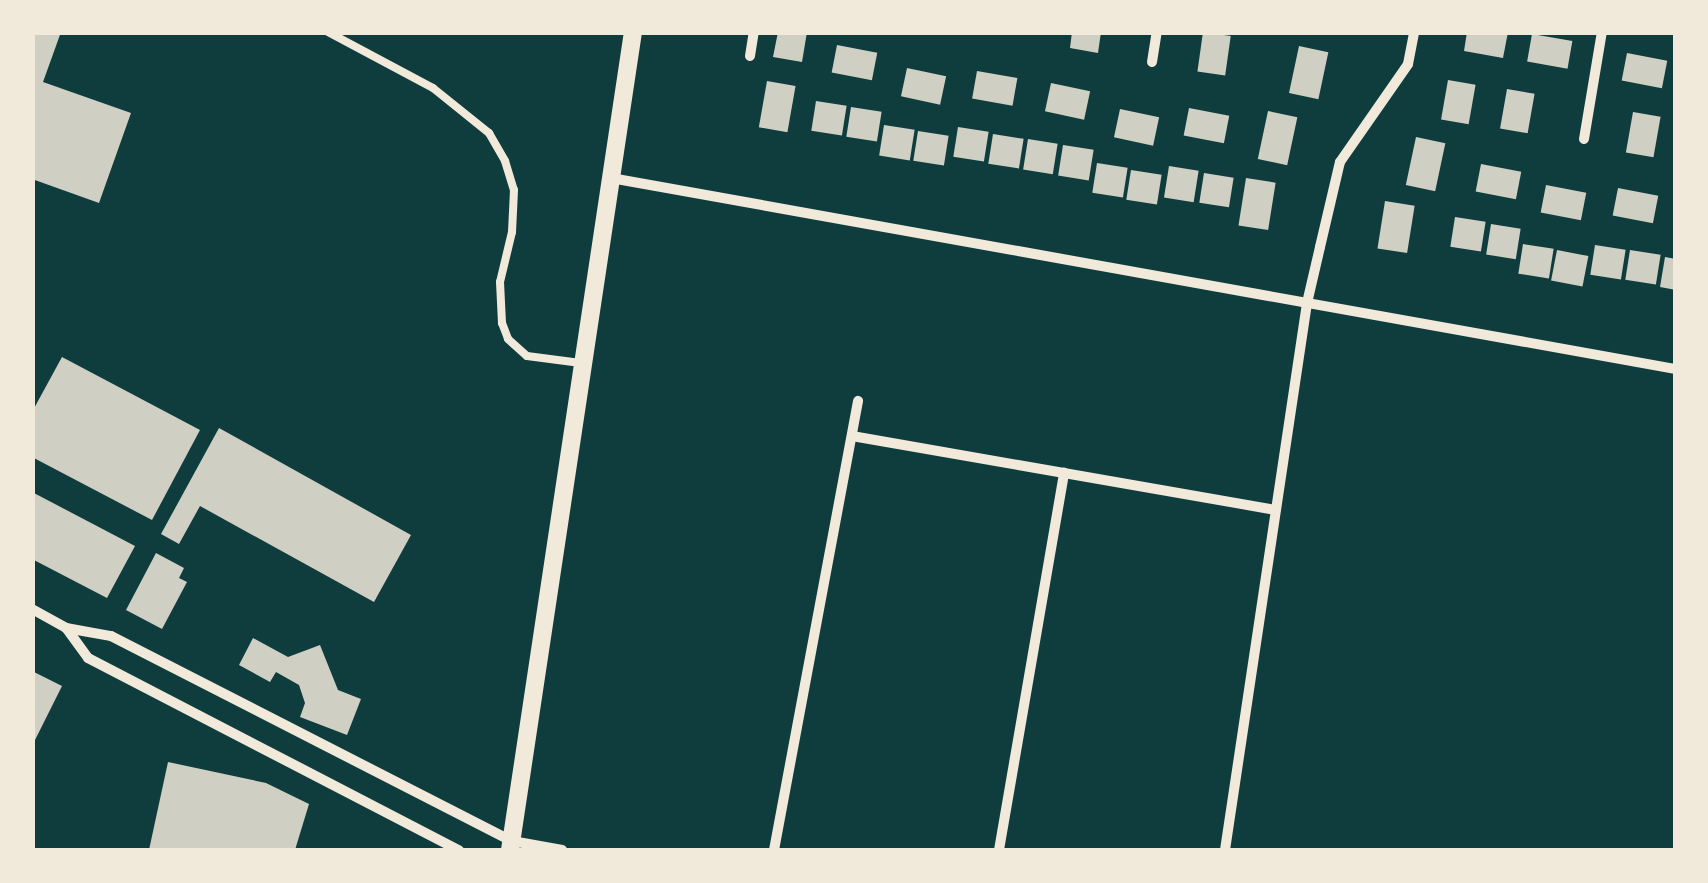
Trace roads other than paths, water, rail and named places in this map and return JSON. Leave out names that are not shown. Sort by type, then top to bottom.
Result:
[{"type":"street","points":[[511,846],[633,32]]},
{"type":"street","points":[[750,56],[754,32]]},
{"type":"street","points":[[1152,62],[1157,32]]},
{"type":"street","points":[[1224,850],[1308,303],[1340,162],[1408,64],[1414,32]]},
{"type":"street","points":[[1584,139],[1602,32]]},
{"type":"street","points":[[610,178],[1676,369]]},
{"type":"street","points":[[774,850],[858,401]]},
{"type":"street","points":[[852,436],[1276,510]]},
{"type":"street","points":[[999,850],[1064,473]]},
{"type":"street","points":[[32,609],[66,628],[111,636],[511,846],[562,850]]},
{"type":"street","points":[[66,628],[88,658],[459,850]]},
{"type":"lane","points":[[328,32],[433,88],[488,133],[505,161],[514,190],[512,232],[500,282],[502,322],[508,339],[527,356],[585,364]]}]
